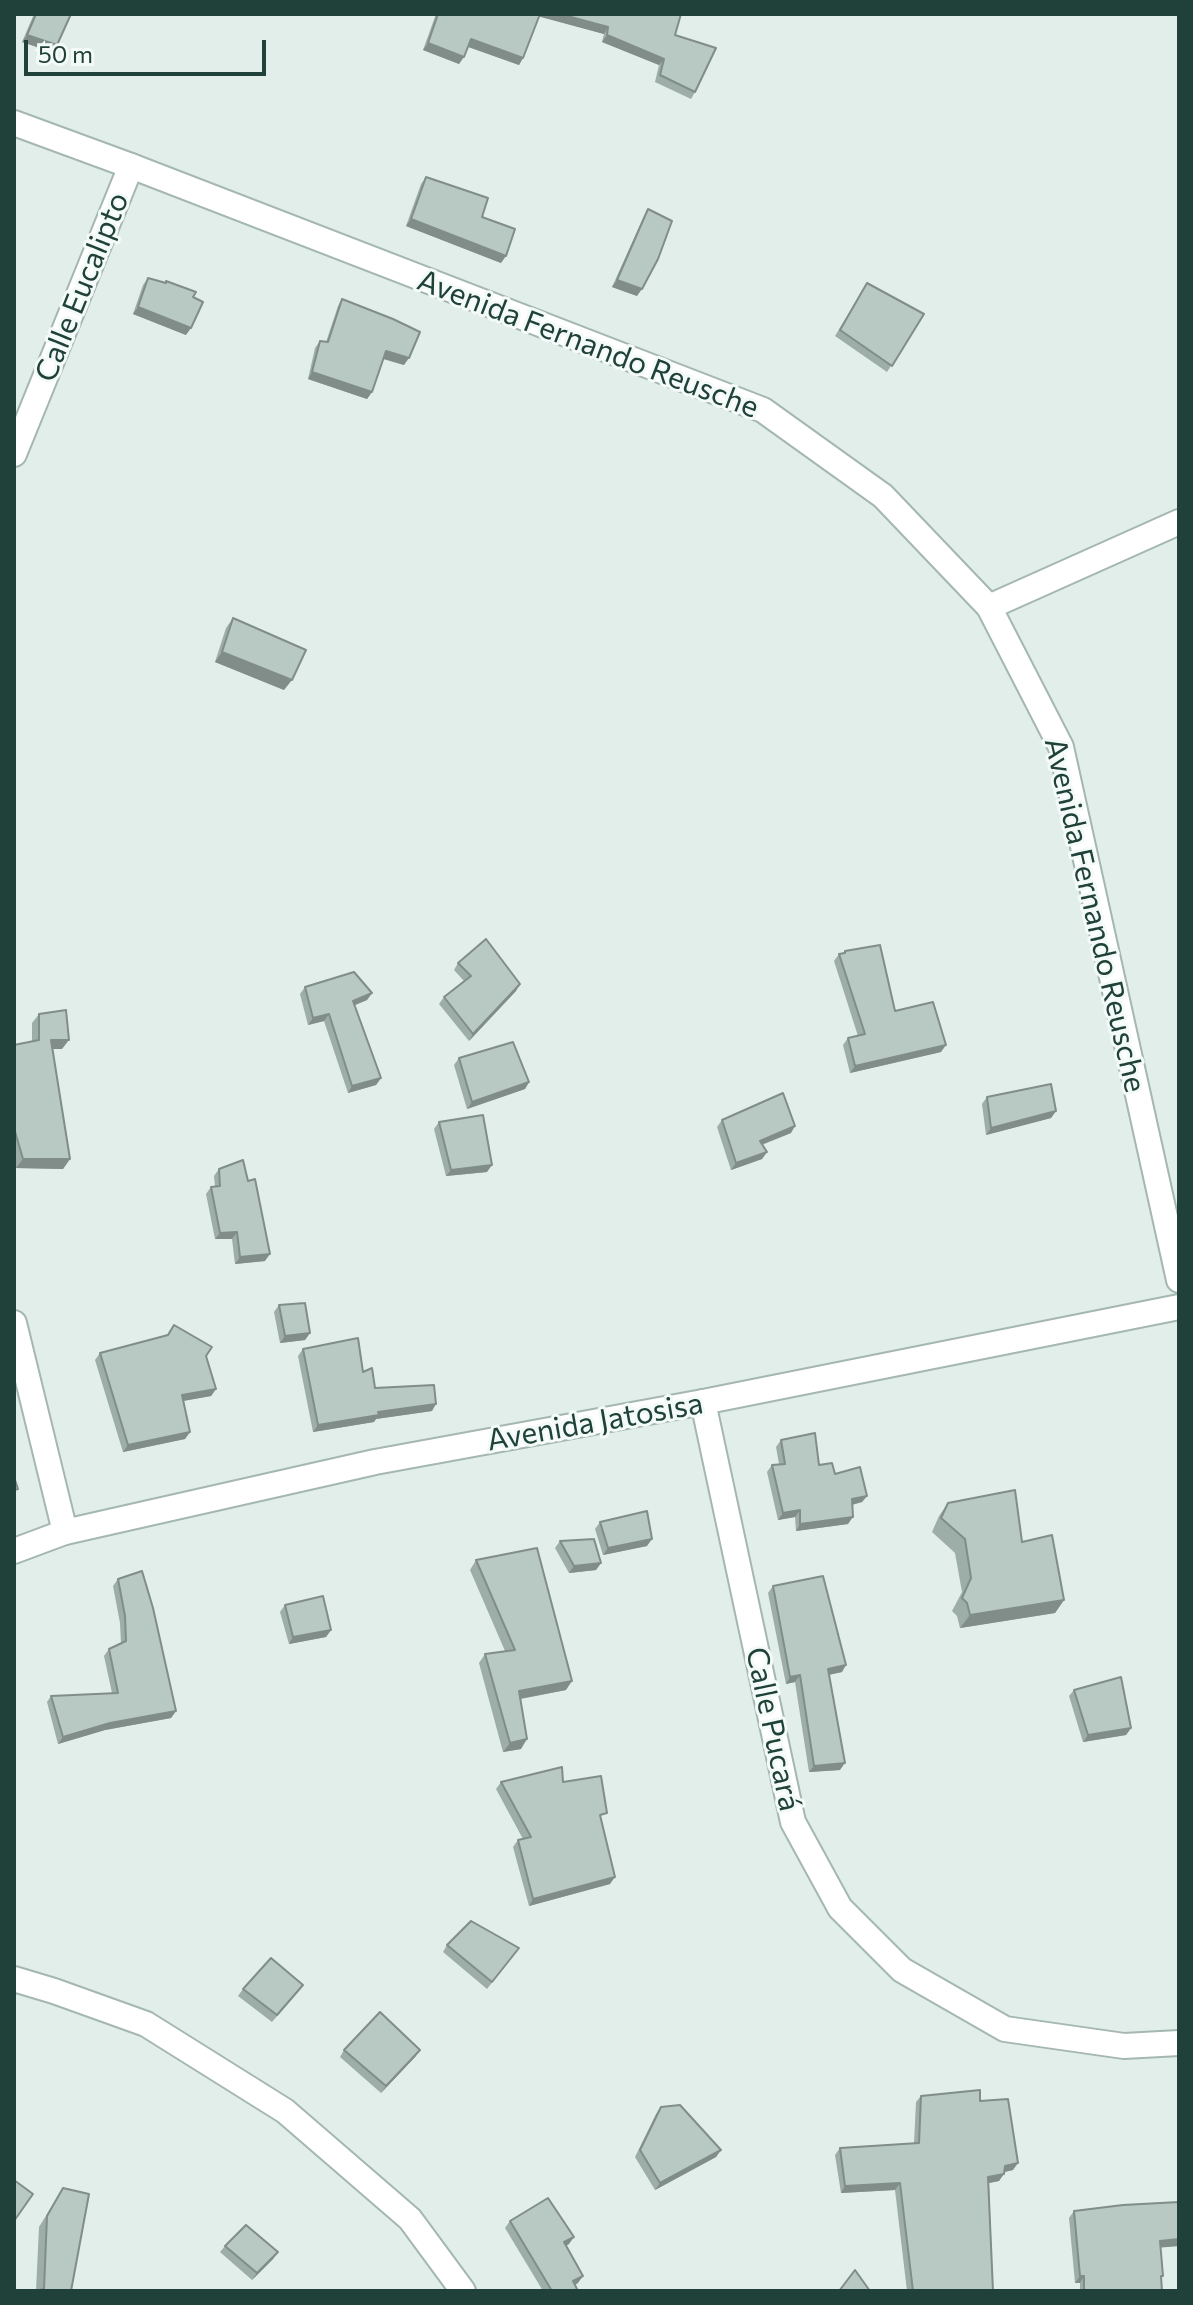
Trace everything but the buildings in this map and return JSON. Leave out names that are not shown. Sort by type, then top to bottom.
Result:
[{"type":"street","name":"Avenida Fernando Reusche","points":[[14,123],[763,410],[883,496],[989,607],[1061,747],[1179,1280]]},
{"type":"street","name":"Calle Eucalipto","points":[[14,454],[131,166]]},
{"type":"street","points":[[989,607],[1179,522]]},
{"type":"street","name":"Avenida Jatosisa","points":[[14,1551],[65,1532],[375,1462],[703,1402],[1179,1307]]},
{"type":"street","points":[[14,1323],[65,1532]]},
{"type":"street","name":"Calle Pucará","points":[[703,1402],[793,1822],[840,1908],[902,1970],[1005,2029],[1124,2046],[1179,2043]]},
{"type":"street","points":[[14,1979],[146,2024],[285,2111],[410,2219],[463,2291]]}]
